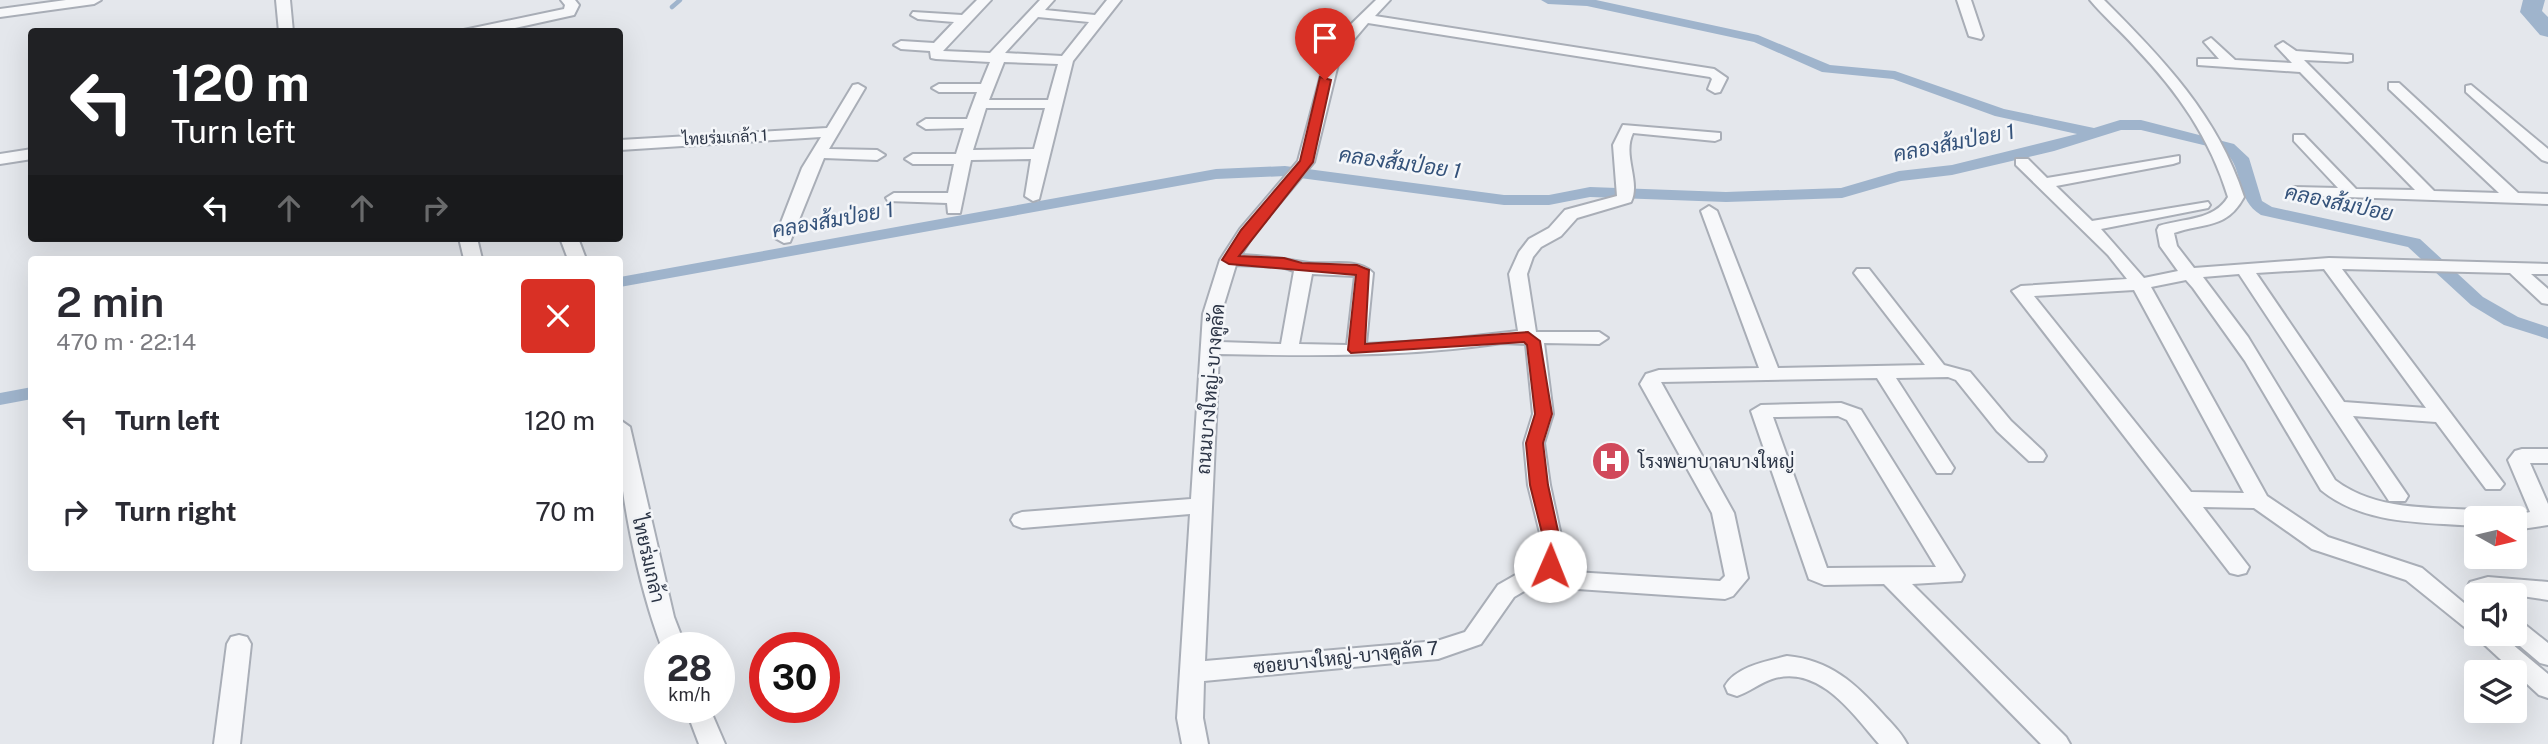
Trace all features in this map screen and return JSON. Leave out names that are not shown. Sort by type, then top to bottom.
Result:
[{"type":"street","points":[[0,13],[94,0]]},
{"type":"street","points":[[283,0],[286,28]]},
{"type":"street","points":[[513,28],[569,12],[572,5],[568,0]]},
{"type":"street","points":[[984,0],[937,47],[936,55],[1066,60]]},
{"type":"street","points":[[894,198],[955,203],[972,123],[996,58],[1047,0]]},
{"type":"street","points":[[1033,196],[1040,154],[1066,60],[1114,0]]},
{"type":"street","name":"ถนนบางใหญ่-บางคูลัด","points":[[1195,744],[1190,718],[1212,314],[1229,260],[1246,233],[1300,170],[1333,56],[1347,36],[1383,0]]},
{"type":"street","points":[[1964,0],[1976,36]]},
{"type":"street","points":[[2097,0],[2182,88],[2214,140],[2236,197],[2232,208],[2219,218],[2165,229],[2171,250],[2213,301],[2328,485],[2341,498],[2361,506],[2464,517]]},
{"type":"street","points":[[1035,13],[1099,19]]},
{"type":"street","points":[[918,15],[964,19]]},
{"type":"street","points":[[1364,18],[1714,73],[1720,78],[1715,89]]},
{"type":"street","points":[[2211,42],[2231,64]]},
{"type":"street","points":[[901,45],[937,47]]},
{"type":"street","points":[[2347,58],[2288,51],[2428,194]]},
{"type":"street","points":[[2203,62],[2305,68]]},
{"type":"street","points":[[2394,86],[2512,197]]},
{"type":"street","points":[[784,238],[818,153],[858,88]]},
{"type":"street","points":[[939,88],[985,88]]},
{"type":"street","points":[[2471,89],[2548,157]]},
{"type":"street","points":[[979,104],[1053,104]]},
{"type":"street","points":[[926,124],[972,123]]},
{"type":"street","name":"ซอยบางใหญ่-บางคูลัด 7","points":[[1193,672],[1438,650],[1473,638],[1506,591],[1550,566],[1554,554],[1539,485],[1534,443],[1543,414],[1535,344],[1528,337],[1518,274],[1525,256],[1535,243],[1555,232],[1571,214],[1625,200],[1620,154],[1628,128],[1714,136]]},
{"type":"street","name":"ไทยร่มเกล้า 1","points":[[623,145],[727,136],[830,132]]},
{"type":"street","points":[[2299,138],[2350,192]]},
{"type":"street","points":[[818,153],[877,155]]},
{"type":"street","points":[[913,159],[1040,154]]},
{"type":"street","points":[[0,159],[28,155]]},
{"type":"street","points":[[2044,183],[2174,159]]},
{"type":"street","points":[[2022,162],[2090,226],[2140,284],[2259,501],[2290,525],[2320,542],[2414,574],[2464,616]]},
{"type":"street","points":[[2294,192],[2548,199]]},
{"type":"street","points":[[2090,226],[2202,205]]},
{"type":"street","points":[[1709,211],[1771,374]]},
{"type":"street","points":[[1229,260],[1284,262],[1301,268],[1357,270],[1364,273],[1356,350]]},
{"type":"street","points":[[2329,263],[2493,484]]},
{"type":"street","points":[[2238,566],[2021,291],[2140,284],[2191,273],[2329,263],[2548,269]]},
{"type":"street","points":[[2514,267],[2548,299]]},
{"type":"street","points":[[1289,349],[1303,272],[1301,268]]},
{"type":"street","points":[[2244,268],[2397,496]]},
{"type":"street","points":[[1863,273],[1939,371]]},
{"type":"street","points":[[1210,348],[1356,350],[1528,337],[1599,338]]},
{"type":"street","points":[[1533,578],[1725,590],[1737,578],[1723,513],[1650,384],[1653,378],[1658,376],[1950,371],[1963,376],[2004,426],[2036,456]]},
{"type":"street","points":[[1883,372],[1944,468]]},
{"type":"street","points":[[2338,408],[2442,416]]},
{"type":"street","points":[[1890,576],[1953,575],[1854,415],[1841,409],[1761,411],[1817,573],[1824,577],[1890,576],[2057,744]]},
{"type":"street","name":"ไทยร่มเกล้า","points":[[623,441],[662,617],[668,632]]},
{"type":"street","points":[[2527,521],[2540,520],[2541,512],[2518,460],[2522,456],[2548,456]]},
{"type":"street","points":[[2185,499],[2259,501]]},
{"type":"street","points":[[1022,520],[1201,506]]},
{"type":"street","points":[[2527,589],[2548,591]]},
{"type":"street","points":[[2527,639],[2548,656]]},
{"type":"street","points":[[227,744],[239,644]]},
{"type":"street","points":[[2499,646],[2548,688]]},
{"type":"street","points":[[1737,686],[1766,670],[1793,664],[1816,668],[1844,689],[1894,744]]},
{"type":"street","points":[[703,723],[712,744]]},
{"type":"waterway","points":[[672,7],[680,0]]},
{"type":"waterway","points":[[1548,0],[1587,2],[1758,39],[1827,69],[1895,75],[2000,113],[2091,132]]},
{"type":"waterway","points":[[2534,0],[2531,12],[2548,30]]},
{"type":"waterway","name":"คลองส้มป่อย 1","points":[[623,281],[1216,174],[1285,171],[1504,200],[1549,200],[1590,192],[1726,197],[1842,193],[1899,176],[1952,170],[2054,146],[2120,125],[2141,125],[2229,147],[2241,158],[2255,204],[2267,211],[2414,243],[2477,301],[2511,321],[2548,333]]},
{"type":"waterway","name":"คลองส้มป่อย 1","points":[[0,399],[28,394]]},
{"type":"place","name":"โรงพยาบาลบางใหญ่","points":[[1611,461]]},
{"type":"route","points":[[1325,80],[1306,162],[1246,233],[1229,260],[1284,262],[1301,268],[1357,270],[1364,273],[1356,350],[1441,346],[1502,337],[1528,337],[1535,344],[1543,414],[1534,443],[1543,506],[1552,537],[1554,554],[1550,566]]},
{"type":"water label","name":"คลองส้มป่อย","points":[[2339,203]]}]
